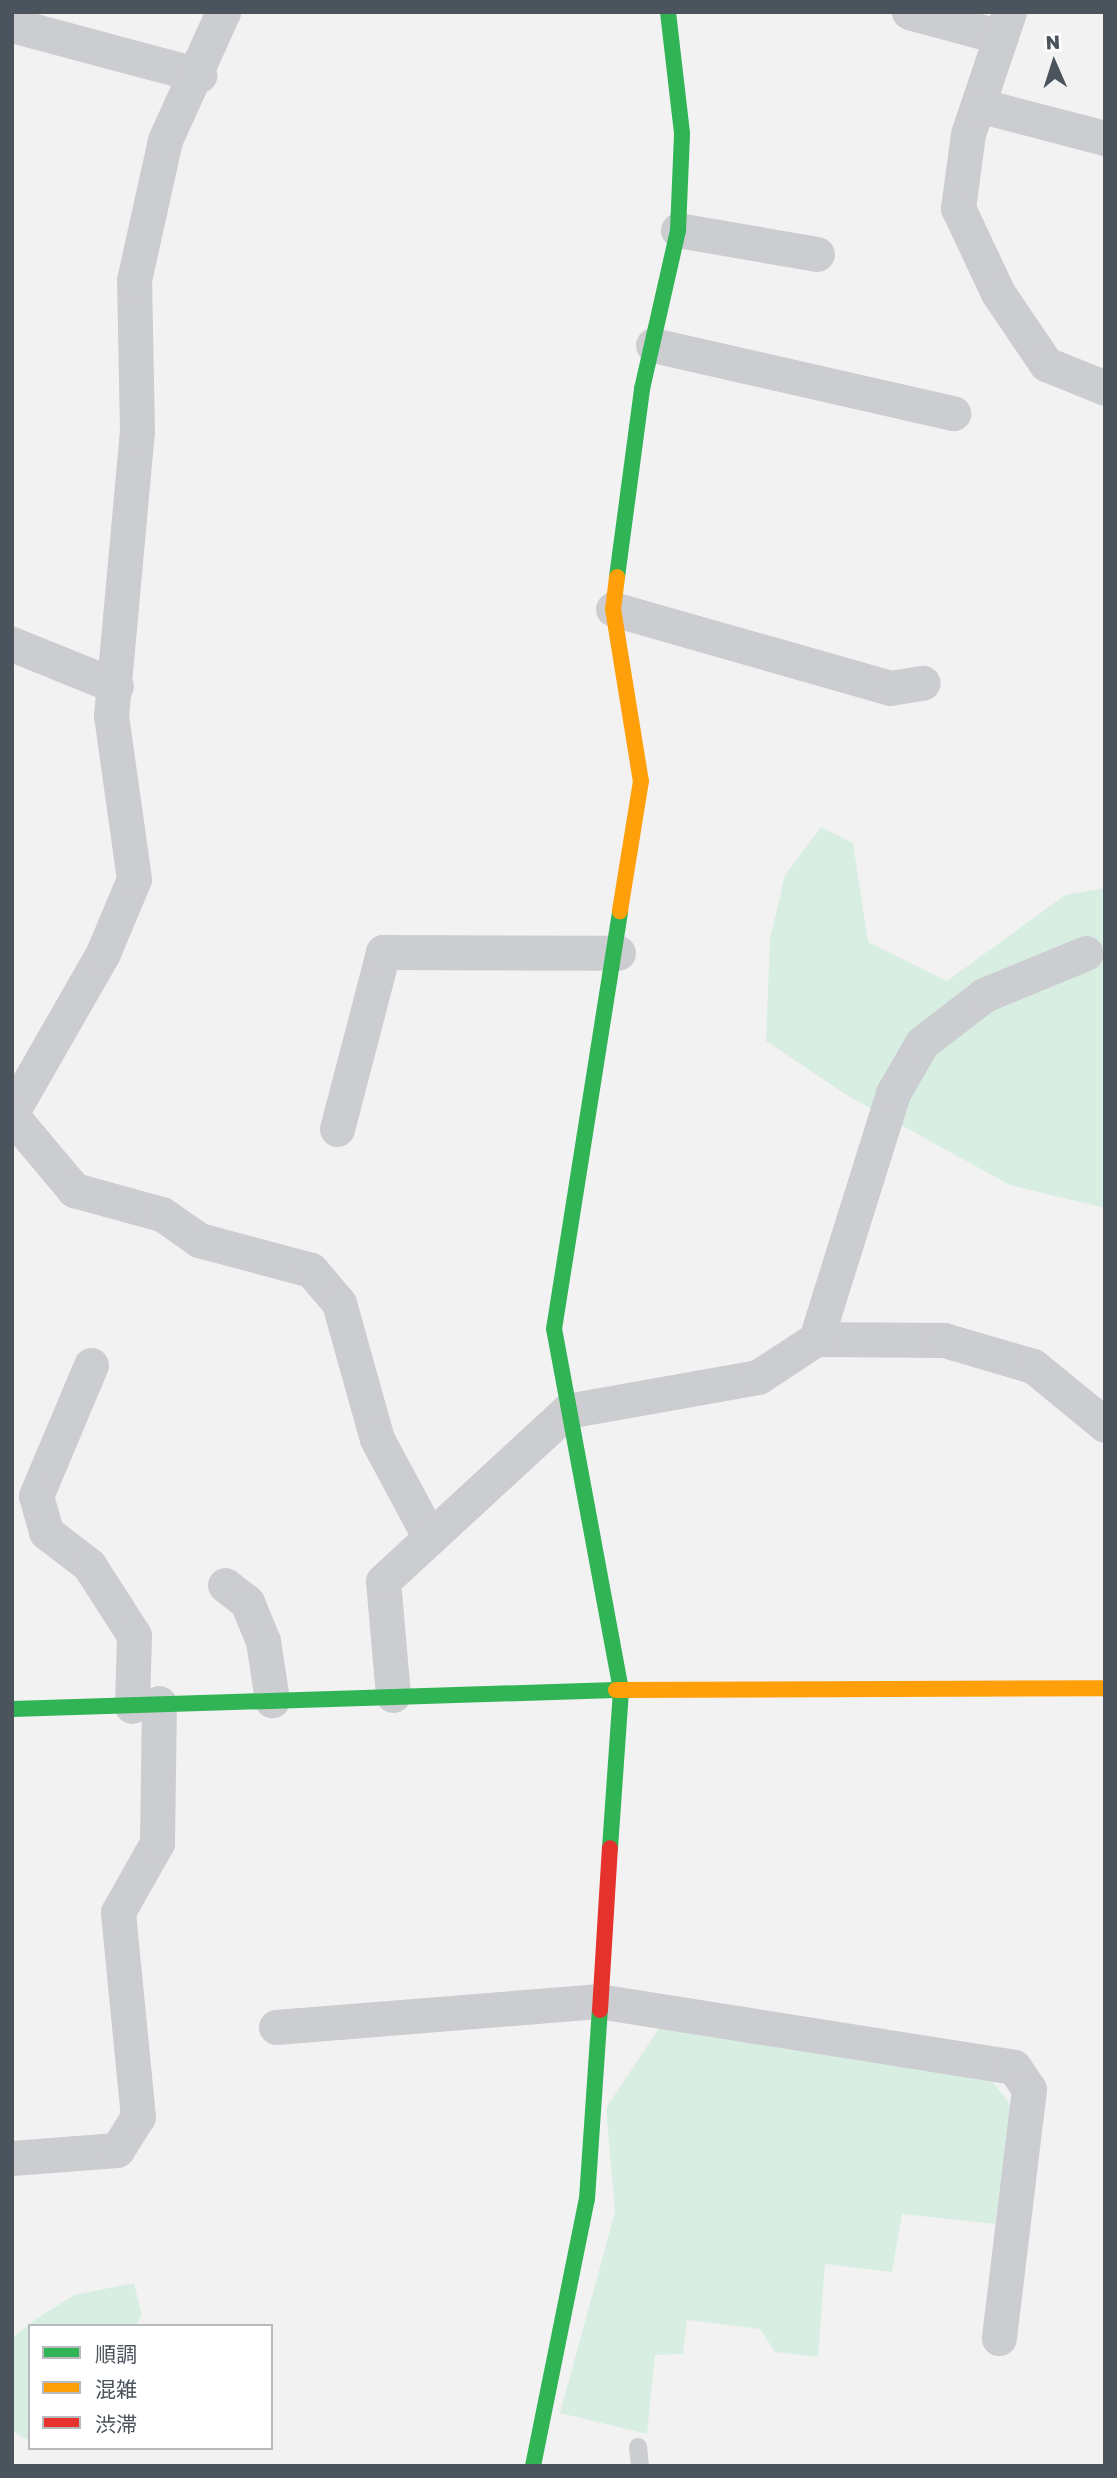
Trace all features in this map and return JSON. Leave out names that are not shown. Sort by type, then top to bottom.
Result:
[{"type":"street","points":[[223,12],[199,75],[165,140],[134,280],[137,432],[116,686],[111,716],[134,879],[103,953],[12,1114],[74,1190],[162,1214],[199,1240],[312,1270],[339,1303],[377,1438],[430,1538]]},
{"type":"street","points":[[533,2466],[587,2199],[598,2001],[621,1690],[554,1329],[618,953],[641,781],[613,609],[653,345],[678,230],[682,133],[668,12]]},
{"type":"street","points":[[909,12],[1005,25],[978,104],[958,208],[998,293],[1046,364],[1105,388]]},
{"type":"street","points":[[12,25],[199,75]]},
{"type":"street","points":[[978,104],[1105,138]]},
{"type":"street","points":[[678,230],[817,254]]},
{"type":"street","points":[[653,345],[953,413]]},
{"type":"street","points":[[613,609],[890,688],[923,683]]},
{"type":"street","points":[[12,644],[116,686]]},
{"type":"street","points":[[337,1129],[383,952],[618,953]]},
{"type":"street","points":[[816,1339],[893,1093],[922,1044],[984,995],[1086,953]]},
{"type":"street","points":[[393,1695],[383,1581],[567,1410],[758,1377],[816,1339],[944,1339],[1033,1366],[1105,1425]]},
{"type":"street","points":[[12,2158],[117,2150],[138,2118],[118,1912],[157,1843],[146,1704],[134,1636],[89,1565],[46,1532],[36,1496],[91,1366]]},
{"type":"street","points":[[225,1585],[247,1602],[263,1640],[272,1700]]},
{"type":"street","points":[[12,1709],[393,1695],[621,1690],[1105,1688]]},
{"type":"street","points":[[276,2027],[598,2001],[1014,2067],[1029,2090],[999,2338]]},
{"type":"lane","points":[[638,2447],[640,2466]]},
{"type":"green space","points":[[821,827],[853,843],[868,942],[947,981],[1065,895],[1105,888],[1105,1208],[1010,1185],[848,1096],[766,1041],[770,939],[785,875]]},
{"type":"green space","points":[[664,2021],[984,2071],[1015,2110],[995,2224],[902,2214],[892,2272],[825,2264],[818,2357],[775,2352],[760,2329],[687,2320],[683,2354],[655,2355],[647,2434],[560,2413],[615,2212],[606,2108]]},
{"type":"green space","points":[[134,2283],[142,2316],[136,2324],[30,2324],[74,2295]]},
{"type":"green space","points":[[28,2325],[28,2440],[12,2431],[12,2338]]},
{"type":"traffic: fast","points":[[617,577],[642,389],[678,230],[682,133],[668,12]]},
{"type":"traffic: fast","points":[[610,1848],[621,1690],[554,1329],[620,911]]},
{"type":"traffic: fast","points":[[12,1709],[616,1690]]},
{"type":"traffic: fast","points":[[533,2466],[587,2199],[600,2010]]},
{"type":"traffic: slow","points":[[617,577],[613,609],[641,781],[620,911]]},
{"type":"traffic: slow","points":[[616,1690],[1105,1688]]},
{"type":"traffic: jam","points":[[600,2010],[610,1848]]}]
